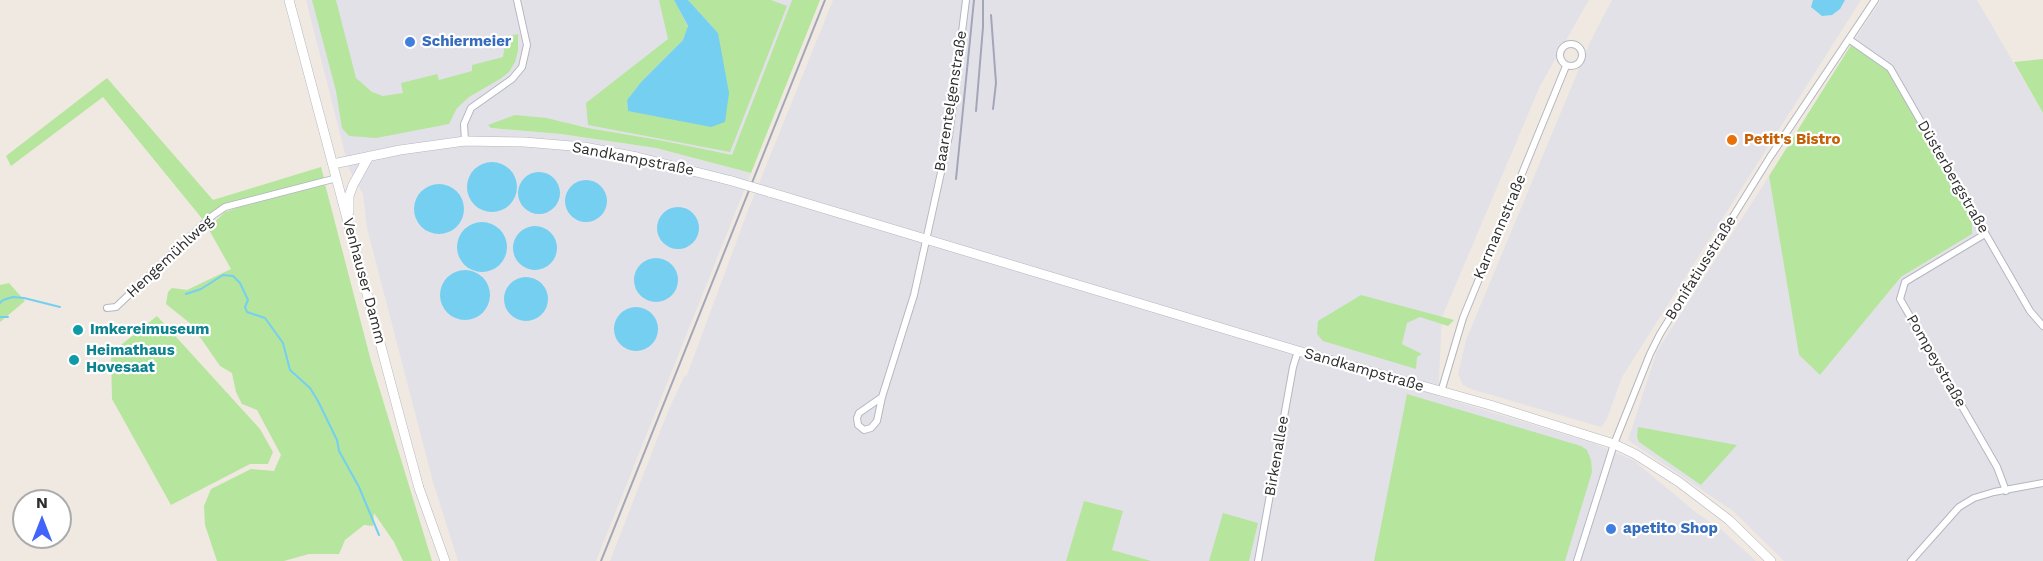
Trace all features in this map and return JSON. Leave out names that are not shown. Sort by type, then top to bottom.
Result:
[{"type":"street","name":"Venhauser Damm","points":[[289,0],[419,488],[445,561]]},
{"type":"street","points":[[465,141],[464,124],[471,108],[512,80],[522,67],[527,45],[517,0]]},
{"type":"street","name":"Baarentelgenstraße","points":[[926,238],[949,136],[966,0]]},
{"type":"street","name":"Bonifatiusstraße","points":[[1577,561],[1614,444],[1650,354],[1676,307],[1773,154],[1875,0]]},
{"type":"street","name":"Düsterbergstraße","points":[[1850,40],[1890,68],[2030,310],[2043,326]]},
{"type":"street","name":"Karmannstraße","points":[[1441,392],[1463,318],[1566,66]]},
{"type":"street","name":"Sandkampstraße","points":[[333,164],[465,141],[524,142],[584,147],[661,162],[732,181],[1614,444],[1635,454],[1679,482],[1729,520],[1771,561]]},
{"type":"street","points":[[354,242],[349,216],[349,196],[369,156]]},
{"type":"street","name":"Hengemühlweg","points":[[107,308],[116,307],[212,216],[225,207],[337,178]]},
{"type":"street","name":"Pompeystraße","points":[[1985,234],[1905,282],[1899,299],[1997,467],[2006,491]]},
{"type":"street","points":[[882,397],[859,413],[858,425],[864,430],[871,428],[877,421],[882,397],[914,295],[926,238]]},
{"type":"street","name":"Birkenallee","points":[[1258,561],[1293,367],[1298,351]]},
{"type":"street","points":[[1911,561],[1959,507],[1974,498],[2043,483]]},
{"type":"shaded area","points":[[306,0],[792,0],[732,156],[547,118],[491,128],[561,134],[656,148],[751,173],[596,561],[458,561],[433,482],[367,228],[363,194],[349,169]]},
{"type":"shaded area","points":[[833,0],[1589,0],[1540,86],[1442,317],[1438,396],[1593,443],[1633,460],[1698,514],[1722,530],[1756,561],[610,561],[668,411],[687,375],[747,213]]},
{"type":"shaded area","points":[[1612,0],[1861,0],[1622,377],[1607,419],[1601,427],[1471,389],[1463,385],[1458,374],[1466,340],[1591,40]]},
{"type":"shaded area","points":[[1881,0],[1977,0],[2043,113],[2043,561],[1784,561],[1733,511],[1628,440],[1657,351],[1769,176],[1799,355],[1820,375],[1901,277],[1972,234],[1972,218],[1888,70],[1851,45]]},
{"type":"green space","points":[[312,0],[336,0],[356,78],[372,92],[383,96],[403,93],[401,83],[437,74],[439,80],[472,71],[472,65],[503,57],[506,37],[518,34],[518,51],[515,62],[509,72],[469,97],[457,108],[449,124],[376,138],[349,136],[342,128],[336,91]]},
{"type":"green space","points":[[659,0],[674,0],[688,27],[683,40],[642,81],[627,100],[628,111],[718,33],[688,0],[771,0],[787,6],[730,152],[588,125],[586,103],[668,39]]},
{"type":"green space","points":[[792,0],[820,0],[751,173],[656,148],[561,134],[491,128],[488,125],[515,115],[547,118],[732,155]]},
{"type":"green space","points":[[1851,45],[1888,70],[1972,218],[1972,234],[1901,277],[1820,375],[1799,355],[1769,176]]},
{"type":"green space","points":[[2043,59],[2043,113],[2014,62]]},
{"type":"green space","points":[[107,78],[213,200],[321,167],[324,178],[229,204],[204,221],[103,97],[11,166],[6,156]]},
{"type":"green space","points":[[325,184],[371,361],[432,561],[403,561],[394,542],[374,513],[373,526],[364,525],[345,540],[339,554],[309,554],[284,561],[217,561],[205,525],[204,506],[211,489],[251,469],[274,471],[281,455],[257,410],[242,404],[236,392],[232,373],[220,366],[191,324],[166,304],[168,292],[172,288],[187,290],[231,269],[208,228],[225,212]]},
{"type":"green space","points":[[9,283],[25,301],[0,322],[0,285]]},
{"type":"green space","points":[[1361,295],[1454,320],[1448,326],[1420,317],[1407,323],[1402,344],[1422,354],[1417,357],[1416,369],[1323,341],[1317,334],[1318,321]]},
{"type":"green space","points":[[157,316],[260,429],[273,452],[268,464],[250,464],[171,505],[112,399],[111,353]]},
{"type":"green space","points":[[1407,394],[1581,446],[1587,450],[1592,472],[1565,561],[1374,561]]},
{"type":"green space","points":[[1638,427],[1737,445],[1701,485],[1639,442]]},
{"type":"green space","points":[[1084,501],[1123,511],[1112,550],[1151,561],[1066,561]]},
{"type":"green space","points":[[1223,513],[1258,523],[1249,561],[1209,561]]},
{"type":"water","points":[[674,0],[688,0],[718,33],[729,93],[725,122],[711,127],[628,111],[627,100],[642,81],[683,40],[688,26]]},
{"type":"water","points":[[1813,0],[1845,0],[1840,9],[1832,15],[1822,16],[1811,7]]},
{"type":"water","points":[[487,162],[497,162],[510,169],[517,182],[517,192],[510,205],[497,212],[487,212],[478,208],[471,201],[467,192],[467,182],[471,173],[478,166]]},
{"type":"water","points":[[539,172],[554,178],[560,193],[554,208],[539,214],[524,208],[518,193],[524,178]]},
{"type":"water","points":[[586,180],[601,186],[607,201],[601,216],[586,222],[571,216],[565,201],[571,186]]},
{"type":"water","points":[[434,184],[444,184],[457,191],[464,204],[464,214],[457,227],[444,234],[434,234],[425,230],[418,223],[414,214],[414,204],[418,195],[425,188]]},
{"type":"water","points":[[678,207],[693,213],[699,228],[693,243],[678,249],[663,243],[657,228],[663,213]]},
{"type":"water","points":[[482,222],[500,229],[507,247],[500,265],[482,272],[464,265],[457,247],[464,229]]},
{"type":"water","points":[[535,226],[550,233],[557,248],[550,263],[535,270],[520,263],[513,248],[520,233]]},
{"type":"water","points":[[656,258],[671,265],[678,280],[671,295],[656,302],[641,295],[634,280],[641,265]]},
{"type":"water","points":[[465,270],[483,277],[490,295],[483,313],[465,320],[447,313],[440,295],[447,277]]},
{"type":"water","points":[[526,277],[541,284],[548,299],[541,314],[526,321],[511,314],[504,299],[511,284]]},
{"type":"water","points":[[636,307],[651,314],[658,329],[651,344],[636,351],[621,344],[614,329],[621,314]]},
{"type":"waterway","points":[[186,294],[201,289],[223,275],[233,276],[240,283],[248,300],[245,307],[247,312],[265,318],[283,343],[290,370],[310,388],[318,401],[379,535]]},
{"type":"waterway","points":[[0,303],[13,297],[60,307]]},
{"type":"waterway","points":[[0,317],[8,317]]},
{"type":"railway","points":[[601,561],[825,0]]},
{"type":"railway","points":[[956,179],[974,0]]},
{"type":"railway","points":[[976,111],[983,0]]},
{"type":"railway","points":[[991,15],[996,83],[993,109]]},
{"type":"place","name":"Schiermeier","points":[[410,42]]},
{"type":"place","name":"Petit's Bistro","points":[[1732,140]]},
{"type":"place","name":"Imkereimuseum","points":[[78,330]]},
{"type":"place","name":"Heimathaus Hovesaat","points":[[74,360]]},
{"type":"place","name":"apetito Shop","points":[[1611,529]]}]
